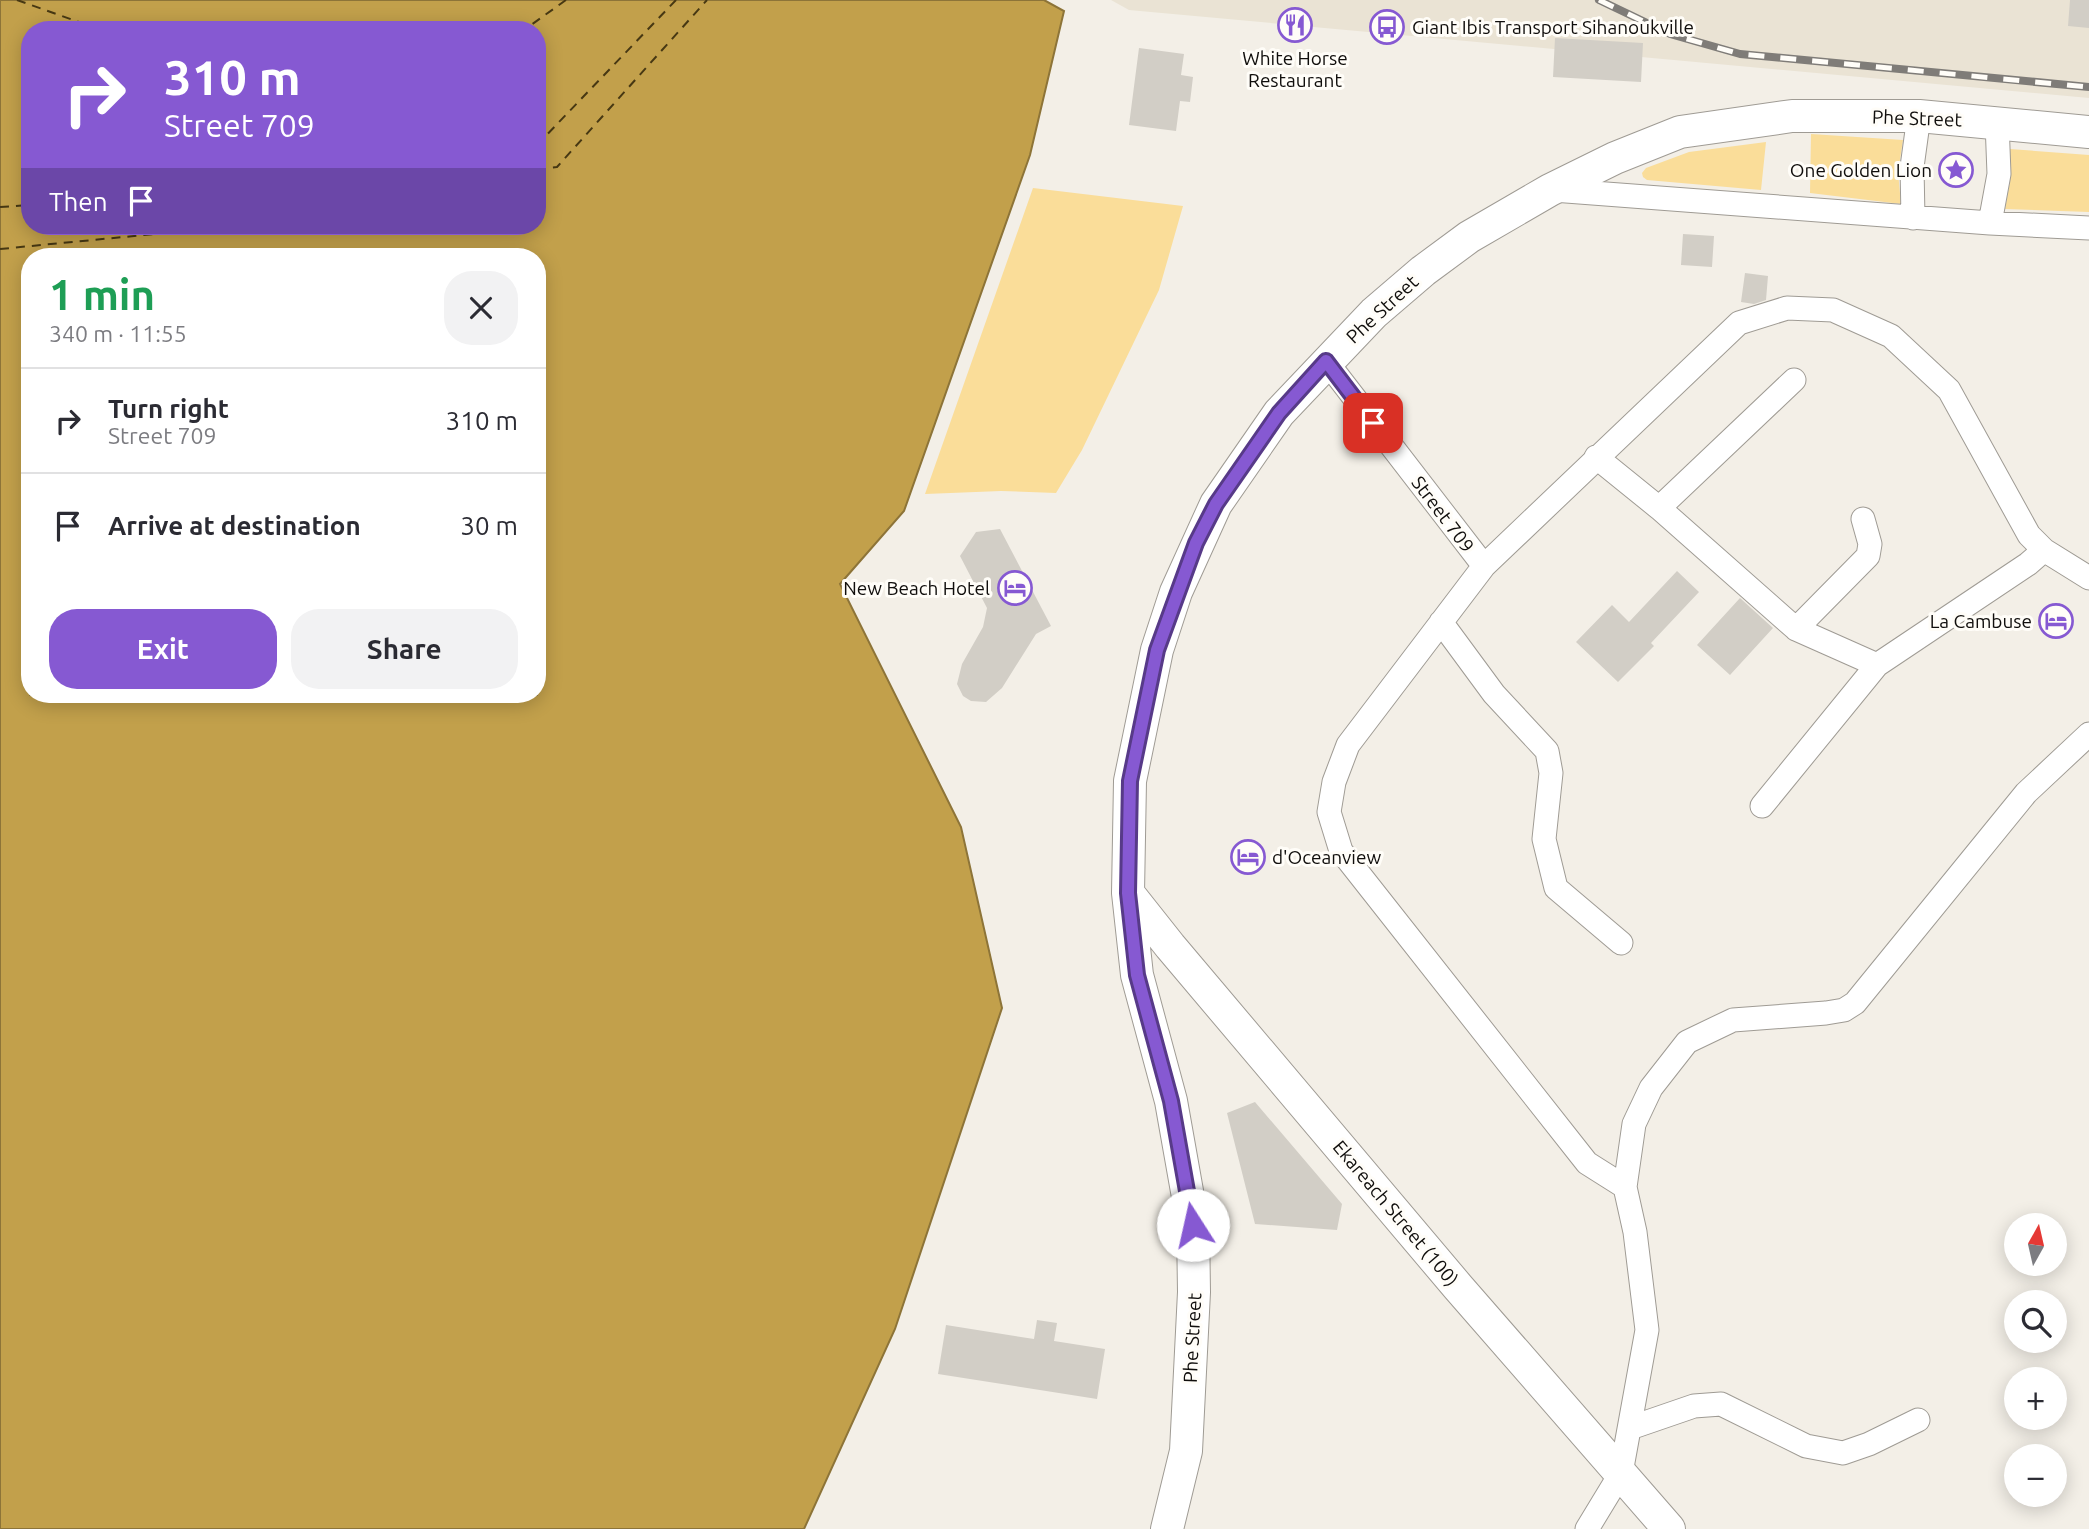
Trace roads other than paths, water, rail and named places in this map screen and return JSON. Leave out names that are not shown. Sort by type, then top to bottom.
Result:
[{"type":"street","name":"Phe Street","points":[[1167,1529],[1186,1451],[1194,1292],[1193,1225],[1171,1101],[1137,975],[1128,893],[1130,781],[1157,650],[1176,592],[1216,504],[1279,413],[1374,313],[1423,271],[1469,237],[1550,190],[1615,158],[1680,132],[1792,116],[1919,116],[2089,132]]},
{"type":"street","points":[[1913,218],[1912,167],[1919,116]]},
{"type":"street","points":[[1990,223],[1999,174],[1997,122]]},
{"type":"street","points":[[1550,190],[2089,229]]},
{"type":"street","points":[[1625,1187],[1587,1163],[1341,851],[1329,812],[1334,782],[1348,745],[1441,622],[1484,566],[1739,323],[1787,308],[1833,310],[1891,336],[1949,390],[2029,535],[2044,550],[2089,578]]},
{"type":"street","name":"Street 709","points":[[1326,361],[1484,566]]},
{"type":"street","points":[[1659,508],[1794,380]]},
{"type":"street","points":[[1596,457],[1659,508],[1796,629],[1877,665]]},
{"type":"street","points":[[1796,629],[1868,556],[1870,544],[1863,519]]},
{"type":"street","points":[[1762,806],[1877,665],[2028,564],[2044,550]]},
{"type":"street","points":[[1441,622],[1494,694],[1547,751],[1551,773],[1544,839],[1556,888],[1622,943]]},
{"type":"street","points":[[1587,1529],[1621,1473],[1647,1330],[1635,1232],[1625,1187],[1634,1124],[1651,1088],[1687,1042],[1733,1020],[1826,1013],[1844,1010],[1855,1003],[2026,793],[2089,734]]},
{"type":"street","name":"Ekareach Street (100)","points":[[1128,893],[1181,960],[1458,1287],[1669,1529]]},
{"type":"street","points":[[1137,975],[1145,962],[1156,956],[1181,960]]},
{"type":"street","points":[[1630,1428],[1693,1406],[1721,1404],[1806,1446],[1843,1453],[1869,1444],[1918,1420]]},
{"type":"railway","points":[[1599,0],[1670,34],[1740,54],[2089,87]]},
{"type":"place","name":"White Horse Restaurant","points":[[1295,25]]},
{"type":"place","name":"Giant Ibis Transport Sihanoukville","points":[[1387,27]]},
{"type":"place","name":"One Golden Lion","points":[[1956,170]]},
{"type":"place","name":"New Beach Hotel","points":[[1015,588]]},
{"type":"place","name":"La Cambuse","points":[[2056,621]]},
{"type":"place","name":"d'Oceanview","points":[[1248,857]]}]
